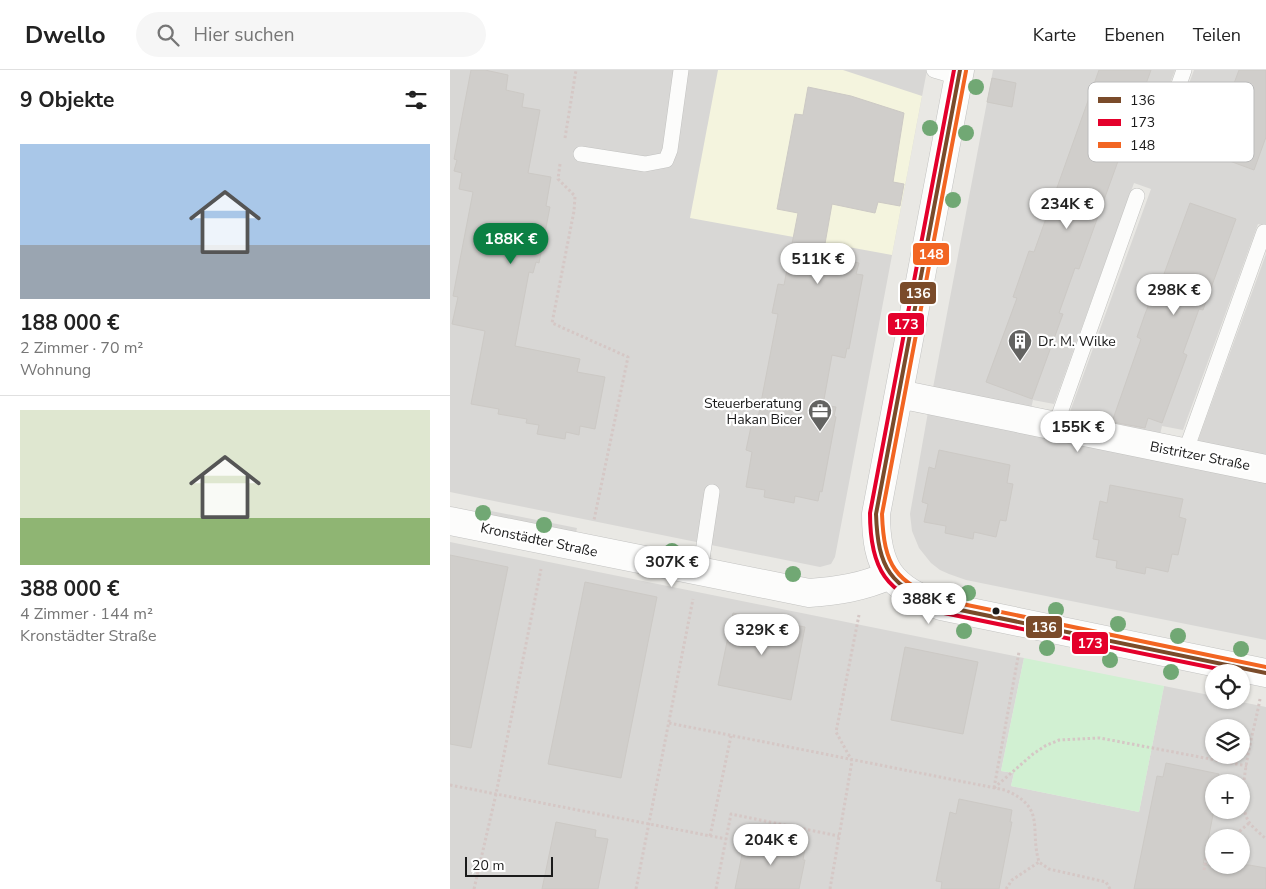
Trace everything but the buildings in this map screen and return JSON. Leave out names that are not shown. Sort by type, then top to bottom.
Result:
[{"type":"street","points":[[951,72],[899,394],[876,514],[878,550],[890,575],[910,593],[925,601],[941,606],[1266,673]]},
{"type":"street","name":"Bistritzer Straße","points":[[899,394],[1266,469]]},
{"type":"street","name":"Kronstädter Straße","points":[[450,521],[809,593],[835,592],[865,585],[890,575]]},
{"type":"lane","points":[[581,154],[645,164],[666,160],[670,150],[681,70]]},
{"type":"lane","points":[[1180,82],[1184,70]]},
{"type":"lane","points":[[1055,427],[1137,196]]},
{"type":"lane","points":[[1185,453],[1264,232]]},
{"type":"lane","points":[[699,572],[712,492]]},
{"type":"path","points":[[564,143],[576,70]]},
{"type":"path","points":[[561,161],[558,180],[575,196],[574,212],[552,324],[628,357],[588,550]]},
{"type":"path","points":[[474,889],[496,794],[546,541]]},
{"type":"path","points":[[636,889],[699,572]]},
{"type":"path","points":[[830,889],[852,761],[836,732],[865,585]]},
{"type":"path","points":[[994,788],[1024,624]]},
{"type":"path","points":[[1266,673],[1247,766],[1243,804],[1249,823],[1266,839]]},
{"type":"path","points":[[669,723],[994,788],[1017,795],[1027,803],[1033,813],[1038,862],[1049,869],[1106,882],[1110,889]]},
{"type":"path","points":[[710,836],[731,736]]},
{"type":"path","points":[[994,788],[1033,754],[1045,746],[1066,739],[1100,738],[1247,766]]},
{"type":"path","points":[[450,785],[726,839]]},
{"type":"path","points":[[716,889],[731,814],[839,836]]},
{"type":"path","points":[[1242,829],[1249,823]]},
{"type":"path","points":[[1006,889],[1012,880],[1038,862]]},
{"type":"path","points":[[1204,870],[1205,865]]},
{"type":"shaded area","points":[[450,70],[927,70],[835,557],[831,564],[820,567],[450,492]]},
{"type":"shaded area","points":[[718,70],[843,70],[922,96],[892,255],[690,218]]},
{"type":"shaded area","points":[[993,70],[1175,70],[1171,82],[1088,82],[1088,162],[1254,162],[1254,82],[1190,82],[1194,70],[1266,70],[1266,226],[1258,224],[1183,430],[1162,426],[1159,439],[1067,420],[1151,189],[1134,183],[1054,404],[1033,400],[1030,413],[932,393]]},
{"type":"shaded area","points":[[1266,254],[1266,460],[1196,446]]},
{"type":"shaded area","points":[[928,412],[1266,480],[1266,640],[966,580],[940,570],[931,563],[919,548],[912,531],[910,514]]},
{"type":"shaded area","points":[[491,511],[577,528],[575,537],[489,519]]},
{"type":"shaded area","points":[[450,542],[1024,658],[1001,771],[1014,773],[1011,786],[1139,812],[1164,686],[1205,694],[1205,709],[1250,709],[1250,704],[1266,707],[1266,889],[450,889]]},
{"type":"green space","points":[[1024,658],[1164,686],[1139,812],[1011,786],[1014,773],[1001,771]]},
{"type":"transit line","name":"173","points":[[954,70],[870,513],[873,550],[878,564],[894,587],[906,596],[939,612],[1205,666]]},
{"type":"transit line","name":"136","points":[[960,70],[876,514],[877,533],[884,562],[890,573],[899,583],[924,599],[941,606],[1266,673]]},
{"type":"transit line","name":"148","points":[[966,71],[882,514],[886,547],[895,570],[913,586],[943,600],[1266,667]]},
{"type":"place","name":"Dr. M. Wilke","points":[[1020,362]]},
{"type":"place","name":"Steuerberatung Hakan Bicer","points":[[820,432]]}]
